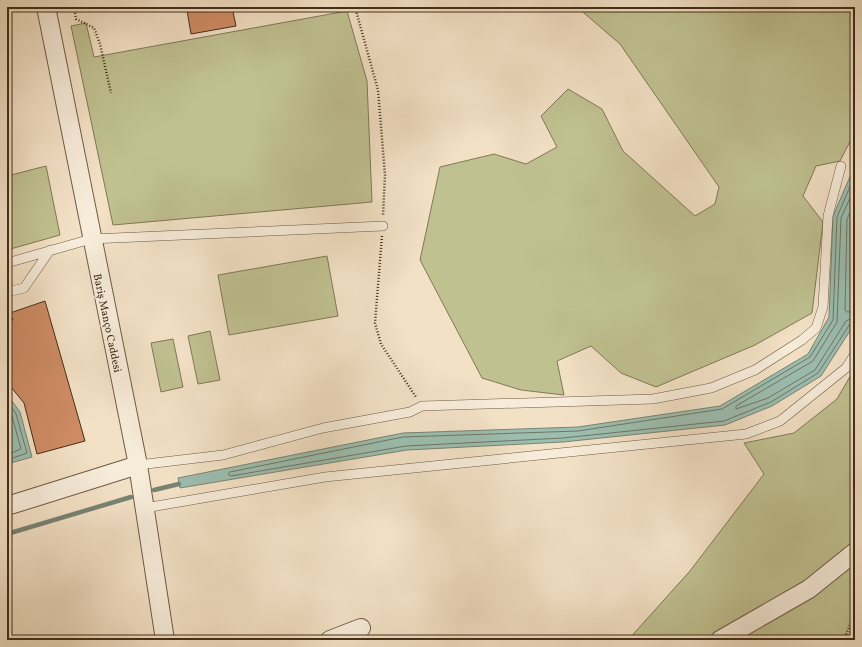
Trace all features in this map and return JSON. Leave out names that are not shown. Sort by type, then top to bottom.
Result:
[{"type":"street","name":"Bariş Manço Caddesi","points":[[46,7],[91,238],[138,465],[165,640]]},
{"type":"street","points":[[7,506],[138,465]]},
{"type":"street","points":[[720,640],[809,589],[855,552]]},
{"type":"street","points":[[330,640],[361,628]]},
{"type":"lane","points":[[138,465],[223,455],[322,428],[410,412],[422,406],[653,399],[711,388],[755,370],[802,340],[816,328],[823,308],[828,216],[841,166]]},
{"type":"lane","points":[[7,263],[91,238],[383,226]]},
{"type":"lane","points":[[7,292],[24,288],[50,250]]},
{"type":"lane","points":[[145,508],[325,476],[746,434],[780,421],[846,368],[855,354]]},
{"type":"path","points":[[74,7],[76,19],[94,28],[100,44],[111,93]]},
{"type":"path","points":[[355,7],[378,90],[385,175],[383,226],[375,323],[381,344],[422,406]]},
{"type":"path","points":[[844,640],[855,612]]},
{"type":"green space","points":[[577,7],[855,7],[855,132],[840,161],[816,166],[803,196],[823,222],[812,313],[755,345],[656,387],[621,373],[591,346],[557,361],[564,395],[521,390],[482,378],[420,260],[440,167],[494,154],[526,164],[557,147],[541,116],[568,89],[602,109],[623,151],[695,216],[715,204],[719,187],[620,44]]},
{"type":"green space","points":[[347,11],[367,81],[372,202],[113,225],[71,26],[86,23],[94,57]]},
{"type":"green space","points":[[46,166],[60,235],[7,250],[7,176]]},
{"type":"green space","points":[[327,256],[338,316],[229,335],[218,275]]},
{"type":"green space","points":[[210,331],[220,380],[198,384],[188,336]]},
{"type":"green space","points":[[173,339],[183,387],[161,392],[151,343]]},
{"type":"green space","points":[[855,368],[855,640],[628,640],[690,571],[764,474],[744,443],[794,433],[837,399]]},
{"type":"water","points":[[855,165],[855,323],[821,376],[772,406],[725,425],[563,442],[407,450],[180,488],[178,478],[403,433],[578,427],[720,406],[808,354],[829,317],[833,216]]},
{"type":"water","points":[[7,394],[20,412],[32,457],[7,464]]},
{"type":"building","points":[[201,7],[232,7],[236,26],[191,34],[187,10]]},
{"type":"building","points":[[45,301],[85,441],[37,454],[24,403],[7,382],[7,322],[13,320],[10,313]]},
{"type":"waterway","points":[[154,490],[179,484]]},
{"type":"waterway","points":[[7,534],[131,497]]}]
